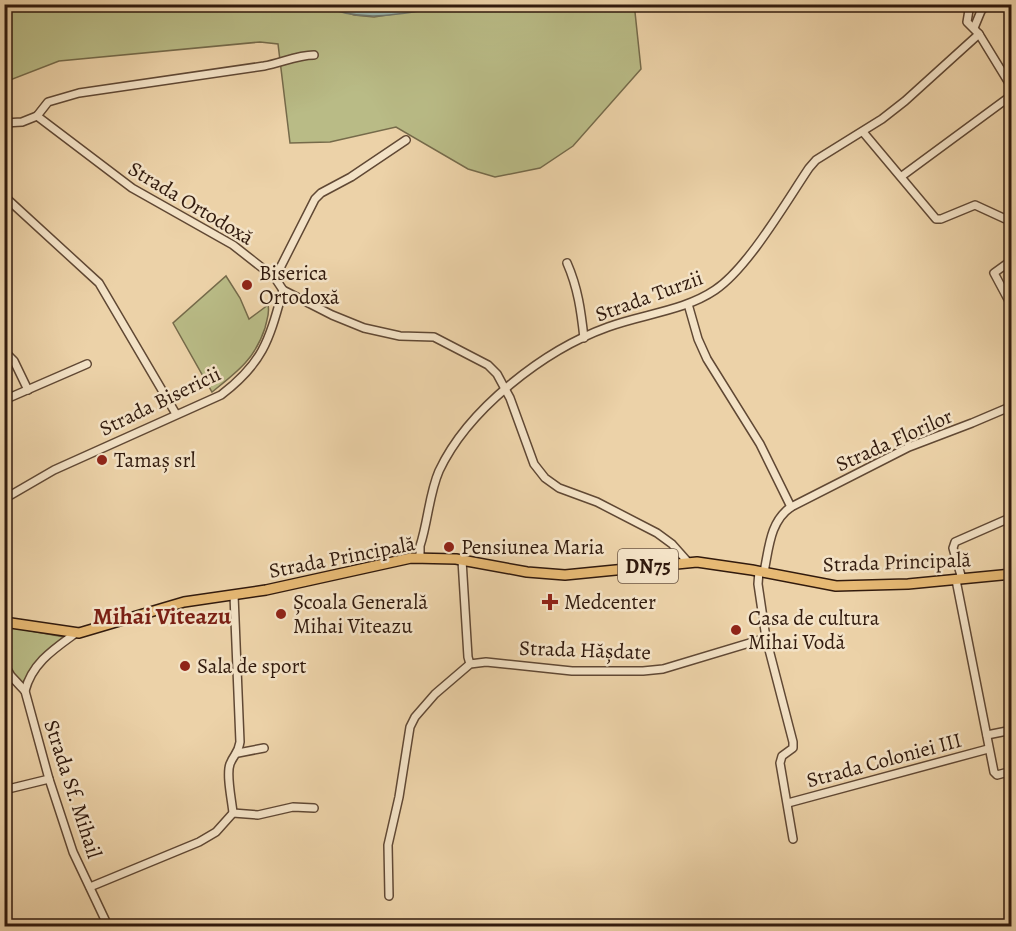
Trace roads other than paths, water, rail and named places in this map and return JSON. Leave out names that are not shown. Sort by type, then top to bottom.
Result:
[{"type":"main road","name":"Strada Principală","points":[[4,622],[76,633],[184,602],[234,596],[420,558],[462,560],[527,572],[565,575],[688,562],[709,563],[836,586],[959,580],[1011,574]]},
{"type":"street","points":[[970,4],[967,22],[977,31],[1011,88]]},
{"type":"street","name":"Strada Turzii","points":[[420,558],[420,546],[438,473],[450,450],[505,388],[523,373],[584,338],[608,327],[688,304],[714,292],[735,272],[761,239],[816,160],[862,132],[905,101],[977,31],[981,11],[987,4]]},
{"type":"street","points":[[4,123],[22,122],[37,116],[48,102],[79,93],[264,66],[286,62],[299,56],[314,55]]},
{"type":"street","points":[[902,176],[1011,95]]},
{"type":"street","name":"Strada Ortodoxă","points":[[37,116],[114,175],[234,245],[275,278],[283,290],[332,315],[364,328],[400,336],[434,337],[478,358],[497,374],[505,388],[534,464],[545,478],[559,488],[607,506],[657,533],[683,554],[688,562]]},
{"type":"street","points":[[862,132],[902,176],[936,219],[975,206],[1011,222]]},
{"type":"street","points":[[275,278],[315,199],[406,140]]},
{"type":"street","points":[[4,196],[99,283],[176,414]]},
{"type":"street","points":[[1008,301],[994,273],[1011,260]]},
{"type":"street","points":[[567,263],[580,303],[584,338]]},
{"type":"street","name":"Strada Bisericii","points":[[4,499],[54,470],[220,395],[238,382],[262,353],[283,290]]},
{"type":"street","points":[[688,304],[698,339],[707,359],[760,444],[791,507]]},
{"type":"street","points":[[4,351],[14,361],[28,390]]},
{"type":"street","points":[[4,400],[87,364]]},
{"type":"street","name":"Strada Florilor","points":[[793,840],[780,763],[782,756],[793,748],[793,742],[766,638],[758,584],[776,522],[783,512],[791,507],[909,447],[1011,406]]},
{"type":"street","points":[[1011,517],[955,542],[953,548],[988,748],[995,774],[1011,771]]},
{"type":"street","points":[[389,896],[388,845],[399,798],[410,727],[435,694],[470,664],[462,560]]},
{"type":"street","points":[[90,887],[199,842],[216,832],[233,813],[229,771],[230,763],[238,753],[240,742],[234,596]]},
{"type":"street","points":[[25,691],[29,678],[39,663],[50,651],[76,633]]},
{"type":"street","name":"Strada Hășdate","points":[[470,664],[486,662],[572,670],[643,671],[663,669],[766,638]]},
{"type":"street","name":"Strada Sf. Mihail","points":[[4,664],[11,676],[25,691],[49,779],[73,852],[108,927]]},
{"type":"street","name":"Strada Coloniei III","points":[[987,735],[1011,730]]},
{"type":"street","points":[[238,753],[264,748]]},
{"type":"street","name":"Strada Coloniei III","points":[[788,803],[988,748]]},
{"type":"street","points":[[4,790],[49,779]]},
{"type":"street","points":[[233,813],[258,815],[293,807],[314,808]]},
{"type":"water","points":[[323,5],[458,5],[373,16],[339,12]]},
{"type":"place","name":"Biserica Ortodoxă","points":[[247,285]]},
{"type":"place","name":"Tamaș srl","points":[[102,460]]},
{"type":"place","name":"Pensiunea Maria","points":[[449,547]]},
{"type":"place","name":"Medcenter","points":[[550,602]]},
{"type":"place","name":"Școala Generală Mihai Viteazu","points":[[281,614]]},
{"type":"place","name":"Casa de cultura Mihai Vodă","points":[[736,630]]},
{"type":"place","name":"Sala de sport","points":[[185,666]]},
{"type":"district","name":"Mihai Viteazu","points":[[162,616]]}]
